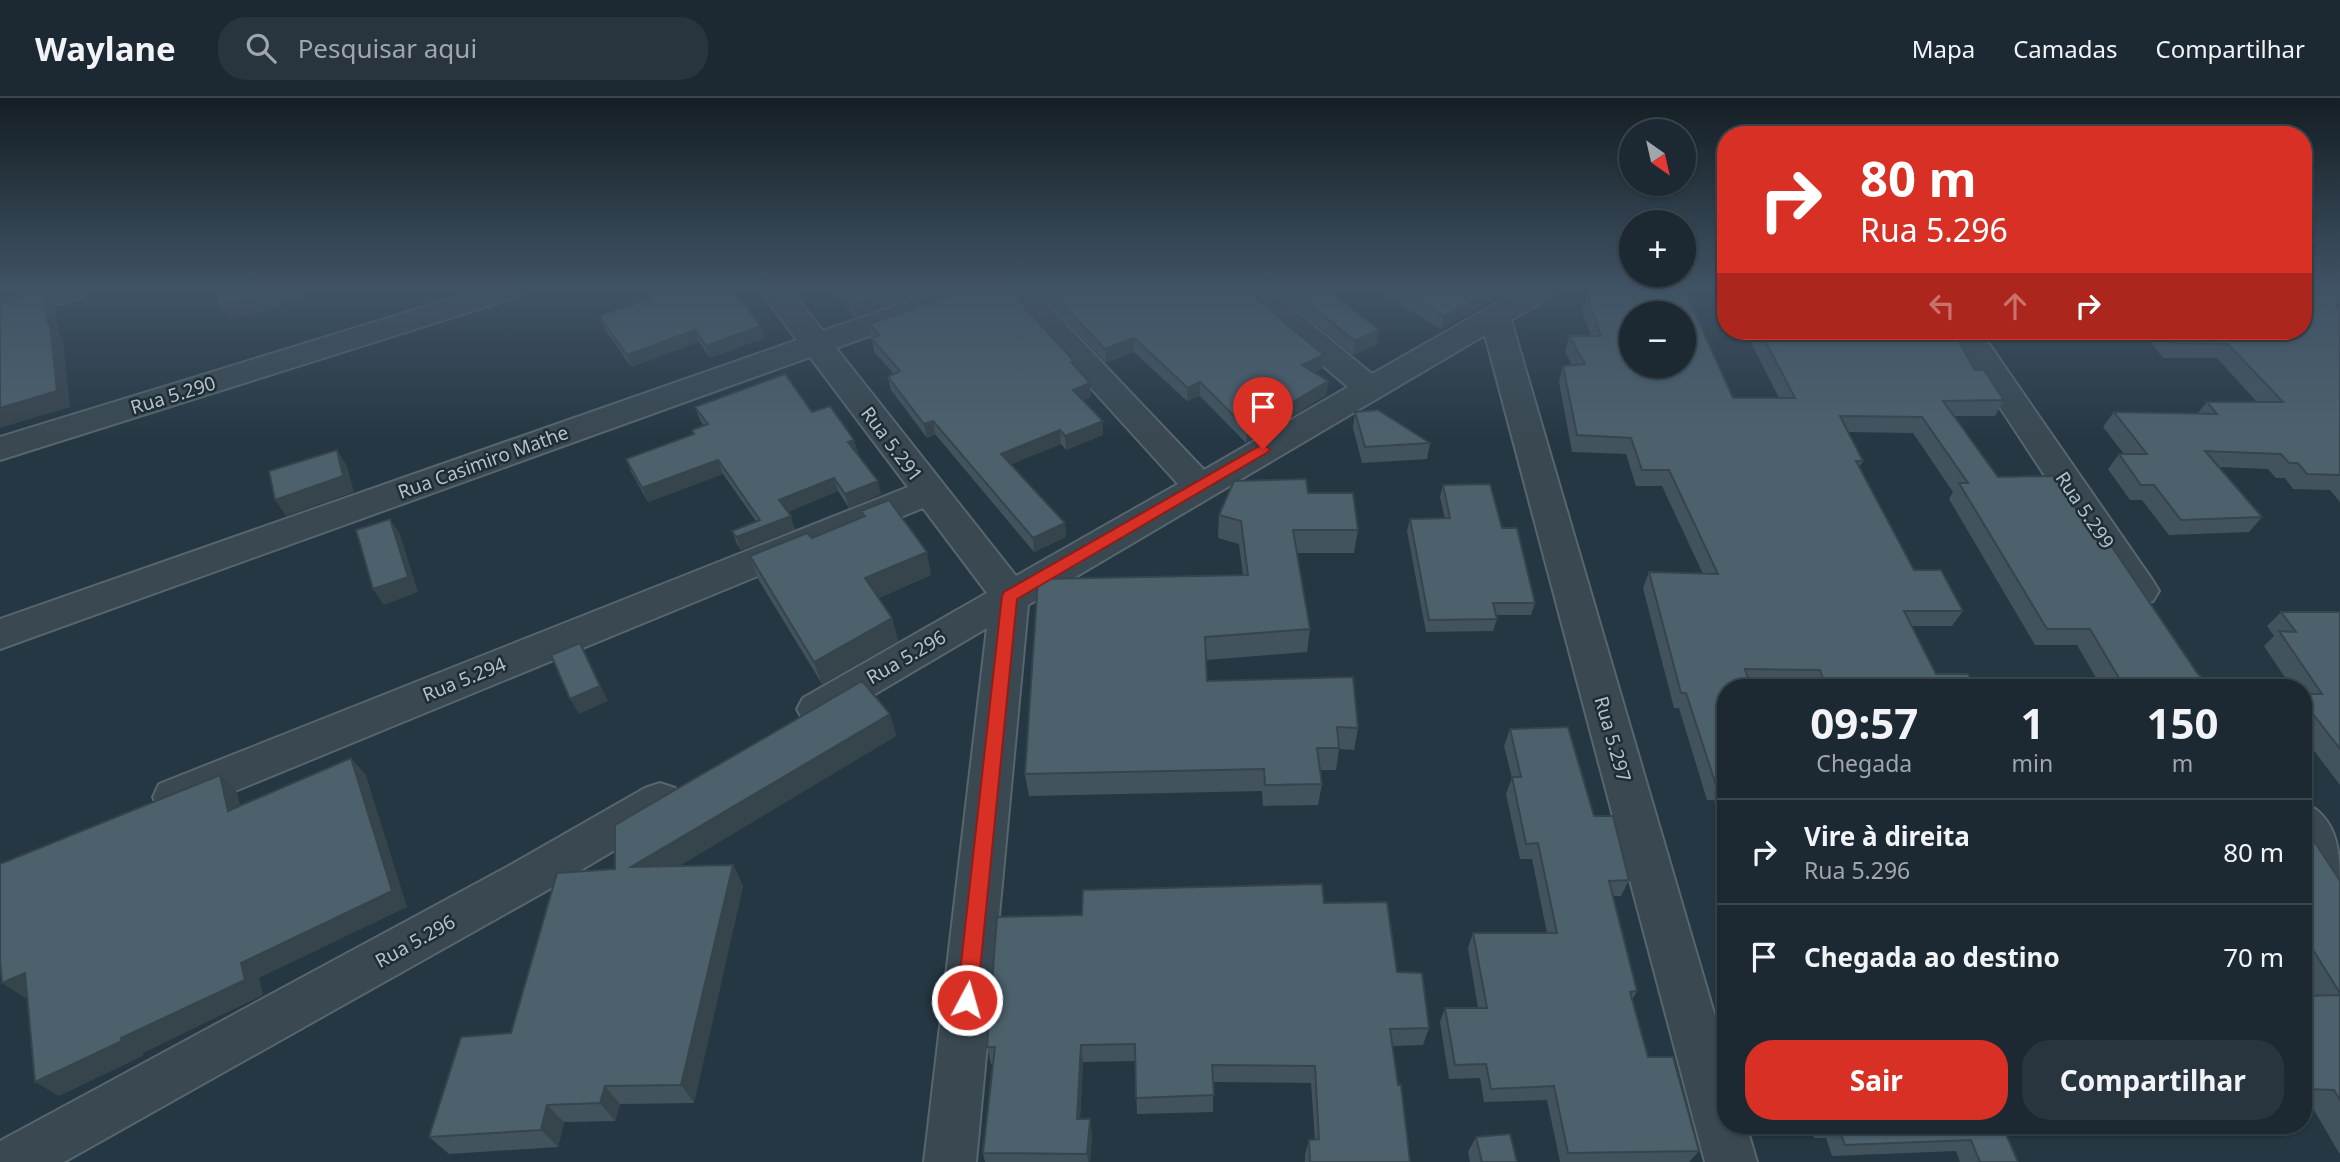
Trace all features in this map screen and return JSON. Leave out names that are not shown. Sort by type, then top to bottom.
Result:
[{"type":"street","name":"Rua 5.290","points":[[0,449],[345,341]]},
{"type":"street","name":"Rua 5.291","points":[[814,341],[1010,596]]},
{"type":"street","name":"Rua Casimiro Mathe","points":[[0,634],[826,341]]},
{"type":"street","points":[[1065,341],[1199,486]]},
{"type":"street","points":[[1313,341],[1369,388]]},
{"type":"street","name":"Rua 5.296","points":[[782,730],[1453,341]]},
{"type":"street","name":"Rua 5.297","points":[[1502,341],[1717,1112]]},
{"type":"street","name":"Rua 5.299","points":[[1972,341],[2159,619]]},
{"type":"street","name":"Rua 5.294","points":[[142,810],[928,492]]},
{"type":"street","points":[[950,1162],[1010,596]]},
{"type":"street","name":"Rua 5.296","points":[[13,1162],[530,877],[686,786]]},
{"type":"street","points":[[2312,834],[2340,873]]},
{"type":"street","name":"Rua 5.297","points":[[1723,1134],[1731,1162]]},
{"type":"building","points":[[0,341],[52,341],[57,391],[0,408]]},
{"type":"building","points":[[617,341],[666,341],[627,355]]},
{"type":"building","points":[[702,341],[721,341],[706,346]]},
{"type":"building","points":[[873,341],[1055,341],[1090,383],[1073,390],[1103,421],[1065,436],[1060,430],[1001,454],[1065,523],[1033,538],[933,421],[924,424],[888,377],[900,371]]},
{"type":"building","points":[[1097,341],[1127,341],[1105,349]]},
{"type":"building","points":[[1137,341],[1307,341],[1324,355],[1302,365],[1328,381],[1288,405],[1275,395],[1277,412],[1247,429],[1200,382],[1188,388]]},
{"type":"building","points":[[1572,341],[1619,341],[1619,378],[1696,378],[1696,341],[1707,341],[1733,398],[1795,398],[1765,341],[1958,341],[1975,370],[1984,370],[2004,400],[1943,401],[1998,477],[2054,476],[2102,547],[2112,547],[2204,679],[2119,678],[2090,629],[2047,629],[1959,483],[1968,483],[1922,417],[1840,416],[1863,461],[1856,461],[1914,570],[1941,570],[1963,611],[1904,611],[1936,674],[1968,674],[1970,679],[1824,679],[1820,670],[1745,669],[1748,679],[1717,679],[1716,785],[1686,693],[1681,693],[1649,572],[1718,574],[1669,470],[1642,470],[1631,438],[1577,435],[1563,366],[1585,364]]},
{"type":"building","points":[[2172,341],[2340,341],[2340,475],[2307,474],[2298,463],[2289,463],[2281,454],[2205,451],[2262,517],[2181,520],[2154,485],[2141,485],[2119,454],[2147,454],[2114,412],[2217,414],[2207,402],[2283,402],[2228,344],[2174,343]]},
{"type":"building","points":[[785,374],[812,412],[830,406],[854,440],[848,442],[878,481],[845,494],[834,478],[779,500],[791,516],[736,537],[732,531],[760,520],[718,460],[642,488],[626,459],[694,434],[692,430],[708,424],[695,407]]},
{"type":"building","points":[[1378,410],[1430,443],[1365,447],[1355,412]]},
{"type":"building","points":[[337,450],[343,476],[275,500],[269,471]]},
{"type":"building","points":[[1306,479],[1308,493],[1353,493],[1358,530],[1293,530],[1310,629],[1205,637],[1207,681],[1353,677],[1358,728],[1337,727],[1339,748],[1317,748],[1322,784],[1265,785],[1264,769],[1025,774],[1038,579],[1248,575],[1241,521],[1219,515],[1234,481]]},
{"type":"building","points":[[1490,484],[1502,528],[1517,528],[1535,603],[1493,603],[1497,619],[1429,620],[1410,519],[1450,518],[1443,485]]},
{"type":"building","points":[[889,500],[927,552],[865,578],[892,618],[814,662],[750,556],[807,533],[812,538],[865,516],[861,511]]},
{"type":"building","points":[[390,519],[408,577],[373,589],[356,530]]},
{"type":"building","points":[[2281,612],[2340,612],[2340,749],[2312,713],[2312,694],[2322,694],[2279,631],[2296,632]]},
{"type":"building","points":[[580,643],[600,686],[570,699],[551,655]]},
{"type":"building","points":[[862,681],[890,714],[631,867],[733,865],[681,1085],[605,1086],[600,1103],[547,1105],[541,1130],[429,1137],[461,1037],[511,1033],[557,873],[615,869],[615,825]]},
{"type":"building","points":[[1568,727],[1594,816],[1613,816],[1629,880],[1609,881],[1637,991],[1630,992],[1648,1057],[1673,1057],[1699,1151],[1568,1153],[1554,1086],[1491,1089],[1486,1064],[1455,1065],[1445,1008],[1487,1008],[1473,933],[1557,933],[1538,843],[1526,844],[1512,777],[1521,777],[1510,729]]},
{"type":"building","points":[[351,758],[392,891],[241,963],[245,980],[35,1082],[25,973],[2,983],[0,864],[220,775],[228,811]]},
{"type":"building","points":[[2312,838],[2340,881],[2340,993],[2312,948]]},
{"type":"building","points":[[1322,884],[1324,903],[1387,902],[1397,972],[1422,973],[1429,1028],[1390,1029],[1398,1085],[1401,1085],[1410,1162],[1310,1162],[1309,1140],[1319,1139],[1315,1066],[1212,1065],[1214,1095],[1136,1098],[1135,1044],[1081,1045],[1077,1119],[1090,1119],[1087,1154],[983,1153],[995,1047],[987,1047],[997,917],[1082,915],[1083,890]]},
{"type":"building","points":[[2340,995],[2340,1100],[2334,1090],[2312,1089],[2312,996]]},
{"type":"building","points":[[1510,1134],[1517,1162],[1482,1162],[1476,1137]]},
{"type":"building","points":[[1841,1134],[2006,1134],[2018,1162],[1980,1162],[1971,1140],[1845,1145]]},
{"type":"route","points":[[967,1000],[1010,596],[1263,449]]}]
